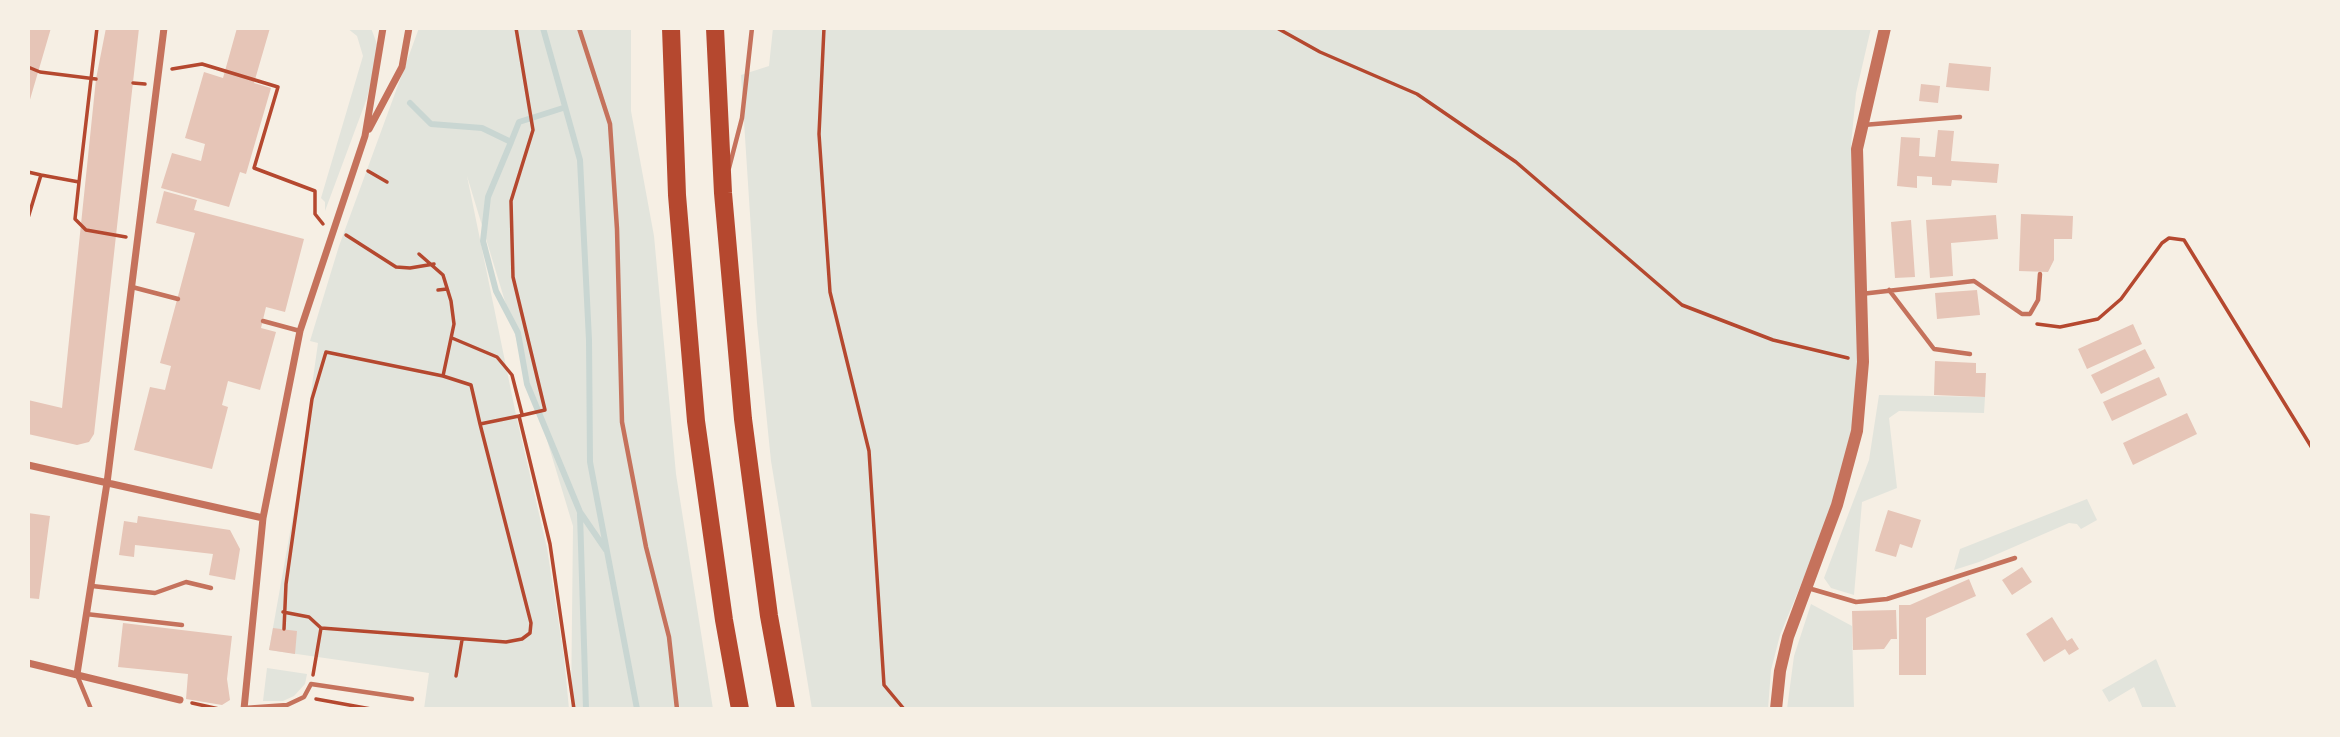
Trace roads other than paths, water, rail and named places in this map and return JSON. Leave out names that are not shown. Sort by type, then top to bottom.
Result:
[{"type":"highway","points":[[671,28],[677,195],[696,421],[724,621],[740,709]]},
{"type":"highway","points":[[715,28],[723,193],[743,419],[769,616],[786,709]]},
{"type":"street","points":[[244,709],[263,518],[300,331],[365,136],[383,28]]},
{"type":"street","points":[[365,136],[402,66],[410,28]]},
{"type":"street","points":[[1776,709],[1784,653],[1848,468],[1860,408],[1863,362],[1856,187],[1860,126],[1885,28]]},
{"type":"street","points":[[77,674],[107,483],[164,30]]},
{"type":"street","points":[[28,465],[263,518]]},
{"type":"street","points":[[28,663],[180,700]]},
{"type":"lane","points":[[164,30],[172,28]]},
{"type":"lane","points":[[579,28],[610,124],[617,229],[622,422],[646,547],[669,637],[677,709]]},
{"type":"lane","points":[[723,193],[742,118],[751,28]]},
{"type":"lane","points":[[1860,126],[1960,117]]},
{"type":"lane","points":[[1861,294],[1974,281],[2022,314],[2030,314],[2035,309],[2040,274]]},
{"type":"lane","points":[[131,287],[178,299]]},
{"type":"lane","points":[[1889,290],[1934,349],[1970,354]]},
{"type":"lane","points":[[263,321],[300,331]]},
{"type":"lane","points":[[1807,588],[1856,602],[1887,599],[2015,558]]},
{"type":"lane","points":[[91,586],[155,593],[186,582],[211,588]]},
{"type":"lane","points":[[86,614],[182,625]]},
{"type":"lane","points":[[77,674],[91,709]]},
{"type":"lane","points":[[244,709],[287,705],[304,697],[311,684],[412,699]]},
{"type":"waterway","points":[[543,28],[580,160],[589,340],[590,462],[637,709]]},
{"type":"waterway","points":[[410,103],[431,124],[482,128],[511,142],[519,122],[563,108]]},
{"type":"waterway","points":[[511,142],[488,197],[483,241],[496,291],[518,333],[527,384],[580,512],[606,550]]},
{"type":"waterway","points":[[580,514],[586,709]]}]
